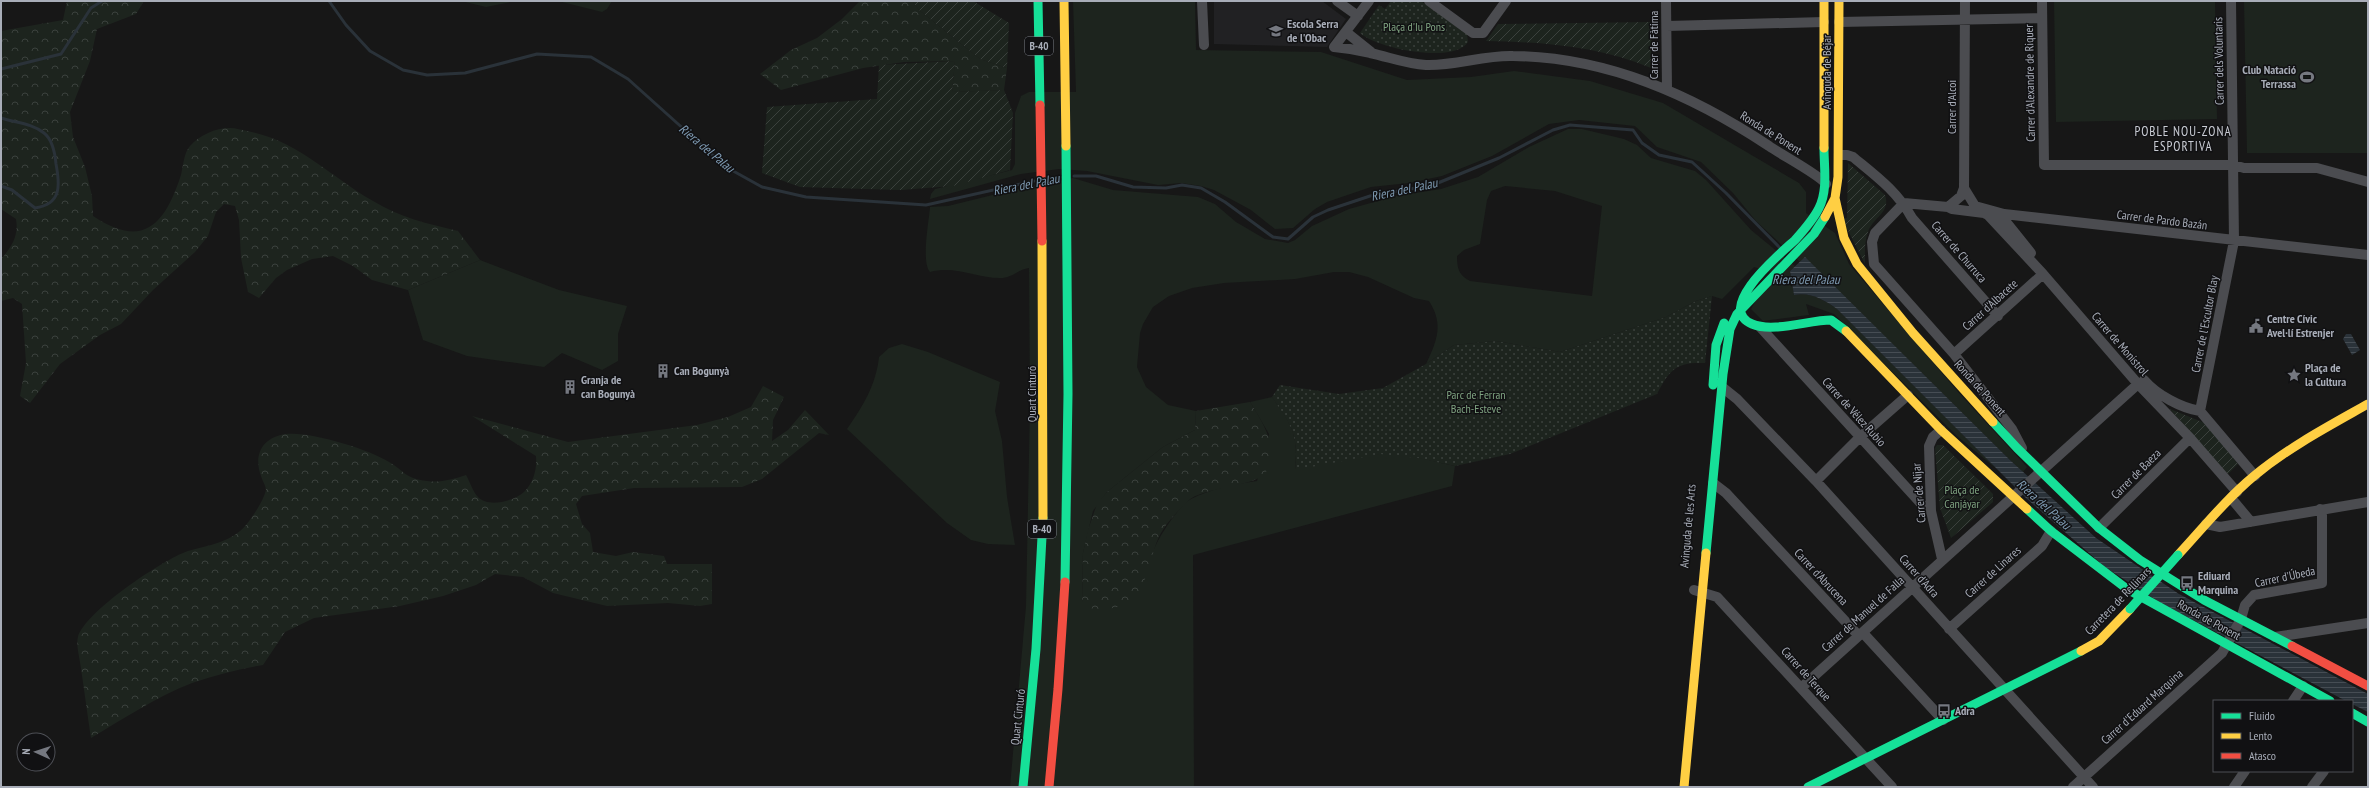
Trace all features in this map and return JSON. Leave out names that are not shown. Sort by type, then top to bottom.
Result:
[{"type":"main road","name":"Quart Cinturó","points":[[1023,787],[1035,665],[1041,565],[1044,437],[1044,271],[1038,1]]},
{"type":"main road","name":"B-40","points":[[1049,787],[1066,588],[1070,460],[1064,1]]},
{"type":"main road","name":"Avinguda de Béjar","points":[[1755,279],[1809,226],[1819,211],[1824,196],[1824,1]]},
{"type":"main road","name":"Avinguda de Béjar","points":[[1838,143],[1839,1]]},
{"type":"main road","points":[[1824,22],[1839,22]]},
{"type":"main road","name":"Avinguda de Béjar","points":[[1748,319],[1770,278],[1814,234],[1824,220],[1835,198],[1843,155],[1838,143],[1830,135],[1830,112],[1824,90]]},
{"type":"main road","name":"Ronda de Ponent","points":[[1835,198],[1844,238],[1856,264],[1957,383],[2017,448],[2023,452],[2099,528],[2140,560],[2204,600],[2368,686]]},
{"type":"main road","points":[[1729,336],[1737,325],[1748,319],[1741,302],[1750,290],[1755,279]]},
{"type":"main road","name":"Avinguda de les Arts","points":[[1684,787],[1716,345],[1725,318],[1736,301],[1755,279]]},
{"type":"main road","name":"Ronda de Ponent","points":[[1748,319],[1831,320],[1839,324],[1941,430],[2051,531],[2127,589],[2328,700]]},
{"type":"main road","name":"Avinguda de les Arts","points":[[1676,787],[1698,590],[1713,483],[1722,388],[1729,336],[1733,320],[1748,319]]},
{"type":"main road","name":"Carretera de Rellinars","points":[[1808,787],[2007,690],[2099,641],[2130,609],[2206,524],[2255,476],[2341,419],[2368,404]]},
{"type":"main road","points":[[2353,714],[2368,722]]},
{"type":"street","points":[[1202,1],[1204,45]]},
{"type":"street","points":[[1337,1],[1358,16]]},
{"type":"street","points":[[1346,32],[1369,1]]},
{"type":"street","points":[[1429,1],[1473,33],[1483,33],[1506,1]]},
{"type":"street","name":"Carrer de Fàtima","points":[[1666,1],[1667,89]]},
{"type":"street","name":"Carrer d'Alcoi","points":[[1964,188],[1965,1]]},
{"type":"street","name":"Carrer d'Alexandre de Riquer","points":[[2042,1],[2044,166],[2234,165]]},
{"type":"street","name":"Carrer dels Voluntaris","points":[[2231,1],[2234,241]]},
{"type":"street","points":[[1839,22],[1965,18],[2042,18]]},
{"type":"street","points":[[1667,26],[1824,22]]},
{"type":"street","name":"Ronda de Ponent","points":[[1373,53],[1346,32],[1334,47],[1373,53],[1394,60],[1427,65],[1498,56],[1564,60],[1605,68],[1667,89],[1726,120],[1825,182],[1835,198]]},
{"type":"street","name":"Carrer de Churruca","points":[[1843,155],[1889,186],[1904,203],[1912,218],[1998,316]]},
{"type":"street","points":[[2234,165],[2244,168],[2317,168],[2368,182]]},
{"type":"street","points":[[1904,203],[1948,207],[1961,196],[1964,188]]},
{"type":"street","name":"Carrer de Pardo Bazán","points":[[1964,188],[1974,206],[1998,213],[2234,241],[2368,255]]},
{"type":"street","name":"Ronda de Ponent","points":[[1904,203],[1875,233],[1872,242],[1872,256],[1878,269],[1954,354],[2012,429],[2023,452]]},
{"type":"street","name":"Carrer de Monistrol","points":[[1948,207],[1952,209],[1984,213],[2043,274],[2138,384],[2190,438],[2234,495],[2252,522]]},
{"type":"street","name":"Carrer de Monistrol","points":[[1998,213],[2150,388],[2188,409],[2200,412],[2255,476]]},
{"type":"street","name":"Carrer de l'Escultor Blay","points":[[2200,412],[2234,241]]},
{"type":"street","name":"Carrer d'Albacete","points":[[1954,354],[2043,274]]},
{"type":"street","name":"Carrer de Vélez Rubio","points":[[1748,319],[1926,509],[1931,511]]},
{"type":"street","name":"Carrer de Manuel de Falla","points":[[1802,687],[1912,586],[2138,384]]},
{"type":"street","name":"Carrer d'Adra","points":[[1722,388],[1737,399],[1816,481],[1912,586],[1949,629],[2007,690],[2093,787]]},
{"type":"street","points":[[1816,481],[1859,438],[1908,395]]},
{"type":"street","name":"Carrer de Nijar","points":[[1941,430],[1933,437],[1929,446],[1931,511],[1942,559]]},
{"type":"street","name":"Carrer de Baeza","points":[[2099,528],[2190,438]]},
{"type":"street","name":"Carrer d'Abrucena","points":[[1713,483],[1726,493],[1858,635],[1864,634],[1943,720]]},
{"type":"street","points":[[2206,524],[2220,527],[2368,502]]},
{"type":"street","name":"Carrer d'Úbeda","points":[[2241,619],[2245,605],[2254,595],[2322,583],[2322,515],[2320,509]]},
{"type":"street","name":"Carrer de Linares","points":[[1949,629],[2042,546],[2051,531]]},
{"type":"street","name":"Carrer de Terque","points":[[1698,590],[1717,597],[1802,687],[1865,759],[1892,787]]},
{"type":"street","name":"Carrer d'Eduard Marquina","points":[[2073,787],[2222,653],[2228,645],[2241,619]]},
{"type":"street","points":[[2275,637],[2368,623]]},
{"type":"street","points":[[2294,700],[2303,686]]},
{"type":"street","points":[[2234,787],[2244,772]]},
{"type":"street","points":[[2312,787],[2323,772]]},
{"type":"shaded area","name":"Escola Serra de l'Obac","points":[[1214,1],[1322,1],[1346,19],[1327,47],[1214,44]]},
{"type":"green space","points":[[67,1],[144,1],[136,14],[97,29],[90,61],[70,112],[73,137],[85,167],[92,196],[93,216],[111,226],[126,231],[139,231],[150,227],[160,218],[168,207],[175,192],[181,175],[185,156],[190,146],[208,133],[219,129],[232,128],[266,136],[298,151],[383,207],[403,216],[458,231],[480,260],[408,290],[372,280],[353,266],[333,256],[312,259],[287,270],[276,278],[259,298],[248,292],[241,258],[239,220],[235,206],[224,204],[216,212],[208,236],[195,252],[153,290],[121,324],[100,335],[60,364],[30,403],[20,396],[26,363],[22,304],[13,298],[1,301],[1,259],[14,240],[17,225],[16,219],[1,209],[1,31],[63,20]]},
{"type":"green space","points":[[461,1],[516,1],[486,7]]},
{"type":"green space","points":[[558,1],[612,1],[607,9],[602,12]]},
{"type":"green space","points":[[860,1],[912,1],[919,10],[980,59],[1007,68],[1004,90],[952,92],[955,61],[904,62],[863,68],[781,90],[760,74],[791,50],[817,38],[842,19]]},
{"type":"green space","points":[[912,1],[973,1],[1009,23],[1007,68],[980,59],[919,10]]},
{"type":"green space","points":[[1073,1],[1195,1],[1196,50],[1321,52],[1407,80],[1471,77],[1514,71],[1590,81],[1663,103],[1799,183],[1806,192],[1806,213],[1835,233],[1849,264],[1959,393],[2027,467],[2023,472],[2011,461],[1805,258],[1800,262],[1756,221],[1733,193],[1701,162],[1657,147],[1635,126],[1579,120],[1549,124],[1492,156],[1442,176],[1409,183],[1371,187],[1327,202],[1315,209],[1293,228],[1275,229],[1251,210],[1214,190],[1201,186],[1181,183],[1158,185],[1087,171],[1059,169],[1021,174],[930,199],[931,194],[935,189],[1012,170],[1015,164],[1015,113],[1021,96],[1029,92],[1076,92]]},
{"type":"green space","name":"Plaça d'Iu Pons","points":[[1391,1],[1421,1],[1467,34],[1468,42],[1460,49],[1448,52],[1416,52],[1398,49],[1382,44],[1369,39],[1360,33],[1379,5],[1385,9]]},
{"type":"green space","points":[[2054,1],[2215,1],[2217,119],[2056,122]]},
{"type":"green space","name":"Club Natació Terrassa","points":[[2244,1],[2368,1],[2368,153],[2247,153]]},
{"type":"green space","points":[[1652,22],[1651,68],[1591,50],[1549,44],[1486,41],[1498,24]]},
{"type":"green space","points":[[955,61],[952,92],[1004,90],[1013,113],[1010,170],[953,186],[900,190],[800,187],[762,173],[767,107],[877,99],[879,65]]},
{"type":"green space","points":[[1568,129],[1582,129],[1624,139],[1637,145],[1651,158],[1695,171],[1706,180],[1751,230],[1795,266],[1790,271],[1791,278],[1754,267],[1722,299],[1712,296],[1696,301],[1666,317],[1560,352],[1496,341],[1454,345],[1426,364],[1436,340],[1438,325],[1434,309],[1429,301],[1414,298],[1368,277],[1349,272],[1334,272],[1295,279],[1224,283],[1192,288],[1169,296],[1153,307],[1143,324],[1140,333],[1137,367],[1146,387],[1168,405],[1196,411],[1195,430],[1163,447],[1107,492],[1093,511],[1083,553],[1082,602],[1154,549],[1175,514],[1186,502],[1206,492],[1223,487],[1257,481],[1269,434],[1250,402],[1272,397],[1279,406],[1292,430],[1296,447],[1295,469],[1358,456],[1398,454],[1455,466],[1452,486],[1193,555],[1194,787],[1010,787],[1026,606],[1030,404],[1029,268],[1004,278],[948,270],[930,272],[927,267],[926,251],[930,207],[948,206],[1021,188],[1073,178],[1113,190],[1198,197],[1215,204],[1236,222],[1265,239],[1288,243],[1295,240],[1312,226],[1349,209],[1396,196],[1441,189],[1478,177],[1529,147]],"holes":[[[1505,186],[1555,191],[1602,206],[1592,296],[1470,281],[1461,274],[1457,265],[1457,256],[1464,250],[1480,244],[1487,200],[1491,191]]]},
{"type":"green space","points":[[1848,163],[1885,195],[1886,206],[1884,211],[1870,227],[1868,232],[1865,244],[1865,264],[1842,219],[1847,218]]},
{"type":"green space","points":[[480,260],[559,290],[627,306],[618,334],[618,361],[602,370],[562,353],[544,367],[467,356],[423,340],[408,290]]},
{"type":"green space","points":[[1782,277],[1793,288],[1794,295],[1800,294],[1812,296],[1837,309],[1998,470],[1957,436],[1834,314],[1806,304],[1809,315],[1763,321],[1751,309],[1764,291]]},
{"type":"green space","name":"Parc de Ferran Bach-Esteve","points":[[1712,296],[1705,363],[1687,364],[1675,369],[1666,378],[1657,394],[1510,454],[1455,466],[1418,458],[1380,454],[1295,470],[1296,447],[1292,430],[1272,397],[1280,385],[1339,394],[1383,388],[1426,364],[1454,345],[1496,341],[1560,352],[1666,317],[1696,301]]},
{"type":"green space","points":[[902,344],[928,352],[1000,382],[995,411],[1002,441],[1007,497],[1015,545],[988,544],[971,540],[947,523],[847,429],[872,386],[879,357],[889,348]]},
{"type":"green space","points":[[763,386],[784,397],[773,420],[772,441],[788,430],[805,410],[829,435],[819,433],[762,479],[742,487],[634,488],[582,496],[576,504],[582,524],[590,533],[593,552],[616,556],[633,552],[664,556],[667,564],[712,564],[712,604],[700,606],[668,603],[607,606],[553,593],[523,577],[495,574],[476,585],[443,596],[400,606],[314,618],[285,632],[263,665],[236,670],[192,683],[140,709],[91,738],[77,646],[78,637],[84,626],[94,614],[109,601],[161,565],[188,551],[226,540],[246,525],[265,495],[266,488],[258,461],[262,448],[271,439],[286,434],[296,434],[309,435],[339,442],[380,457],[409,476],[419,480],[442,481],[466,475],[478,497],[482,500],[494,503],[514,498],[524,492],[534,475],[536,456],[472,416],[568,442],[697,425],[728,417],[751,407]]},
{"type":"green space","points":[[1250,402],[1268,435],[1271,453],[1270,463],[1266,472],[1261,477],[1252,481],[1204,493],[1195,496],[1188,501],[1171,519],[1158,539],[1144,581],[1133,599],[1124,605],[1113,608],[1082,608],[1083,553],[1088,530],[1097,504],[1107,492],[1163,447],[1195,430],[1196,411]]},
{"type":"green space","points":[[2170,409],[2205,423],[2238,464],[2228,474]]},
{"type":"green space","name":"Plaça de Canjáyar","points":[[1937,445],[1943,445],[1993,494],[1993,502],[1951,538],[1940,508],[1935,448]]},
{"type":"water","name":"Riera del Palau","points":[[1805,257],[2011,461],[2096,538],[2179,594],[2368,694],[2368,712],[2353,704],[2353,700],[2344,700],[2161,603],[2105,567],[2027,499],[1837,309],[1812,296],[1800,294],[1794,295],[1790,271]]},
{"type":"water","points":[[2346,334],[2351,334],[2360,350],[2352,355],[2343,339]]},
{"type":"waterway","points":[[1,69],[61,54],[91,8],[102,1]]},
{"type":"waterway","name":"Riera del Palau","points":[[329,1],[346,25],[370,51],[403,70],[427,75],[465,73],[537,54],[591,57],[628,79],[726,167],[762,187],[806,197],[926,205],[1034,181]]},
{"type":"waterway","points":[[1,118],[34,127],[50,139],[54,151],[58,179],[55,198],[44,206],[35,208],[12,190],[1,186]]},
{"type":"waterway","name":"Riera del Palau","points":[[1074,176],[1096,176],[1133,187],[1166,188],[1182,185],[1201,188],[1225,202],[1273,237],[1288,239],[1313,217],[1328,210],[1370,196],[1433,185],[1499,158],[1553,130],[1570,125],[1633,130],[1642,143],[1659,155],[1692,162],[1726,193],[1780,248]]},
{"type":"waterway","name":"Riera del Palau","points":[[1048,178],[1060,177]]},
{"type":"traffic: fast","points":[[1038,1],[1040,105]]},
{"type":"traffic: fast","points":[[1065,582],[1068,394],[1066,146]]},
{"type":"traffic: fast","points":[[1824,148],[1825,186],[1819,208],[1811,221],[1795,240],[1777,256],[1754,281],[1745,294],[1741,306],[1742,316],[1752,324],[1770,327],[1831,320],[1846,331]]},
{"type":"traffic: fast","points":[[1706,553],[1723,374],[1730,329],[1737,314],[1814,234],[1825,217]]},
{"type":"traffic: fast","points":[[1713,385],[1716,345],[1724,323]]},
{"type":"traffic: fast","points":[[1993,422],[2017,448],[2099,528],[2140,560],[2204,600],[2292,646]]},
{"type":"traffic: fast","points":[[2027,509],[2051,531],[2127,589],[2328,700]]},
{"type":"traffic: fast","points":[[1023,787],[1036,649],[1043,518]]},
{"type":"traffic: fast","points":[[2130,609],[2178,555]]},
{"type":"traffic: fast","points":[[1808,787],[2081,651]]},
{"type":"traffic: fast","points":[[2353,714],[2368,722]]},
{"type":"traffic: slow","points":[[1064,1],[1066,146]]},
{"type":"traffic: slow","points":[[1824,1],[1824,148]]},
{"type":"traffic: slow","points":[[1825,217],[1835,198],[1838,177],[1839,1]]},
{"type":"traffic: slow","points":[[1835,198],[1844,238],[1857,264],[1913,333],[1993,422]]},
{"type":"traffic: slow","points":[[1042,241],[1043,518]]},
{"type":"traffic: slow","points":[[1846,331],[1941,430],[2027,509]]},
{"type":"traffic: slow","points":[[2178,555],[2224,504],[2267,465],[2295,446],[2368,404]]},
{"type":"traffic: slow","points":[[1684,787],[1706,553]]},
{"type":"traffic: slow","points":[[2081,651],[2099,641],[2130,609]]},
{"type":"traffic: jam","points":[[1040,105],[1042,241]]},
{"type":"traffic: jam","points":[[1049,787],[1058,689],[1065,582]]},
{"type":"traffic: jam","points":[[2292,646],[2368,686]]},
{"type":"place","name":"Escola Serra de l'Obac","points":[[1276,31]]},
{"type":"place","name":"Club Natació Terrassa","points":[[2307,77]]},
{"type":"place","name":"Centre Cívic Avel·lí Estrenjer","points":[[2256,326]]},
{"type":"place","name":"Can Bogunyà","points":[[663,371]]},
{"type":"place","name":"Plaça de la Cultura","points":[[2294,375]]},
{"type":"place","name":"Granja de can Bogunyà","points":[[570,387]]},
{"type":"place","name":"Ediuard Marquina","points":[[2187,583]]},
{"type":"place","name":"Adra","points":[[1944,711]]},
{"type":"district","name":"POBLE NOU-ZONA ESPORTIVA","points":[[2183,138]]}]
